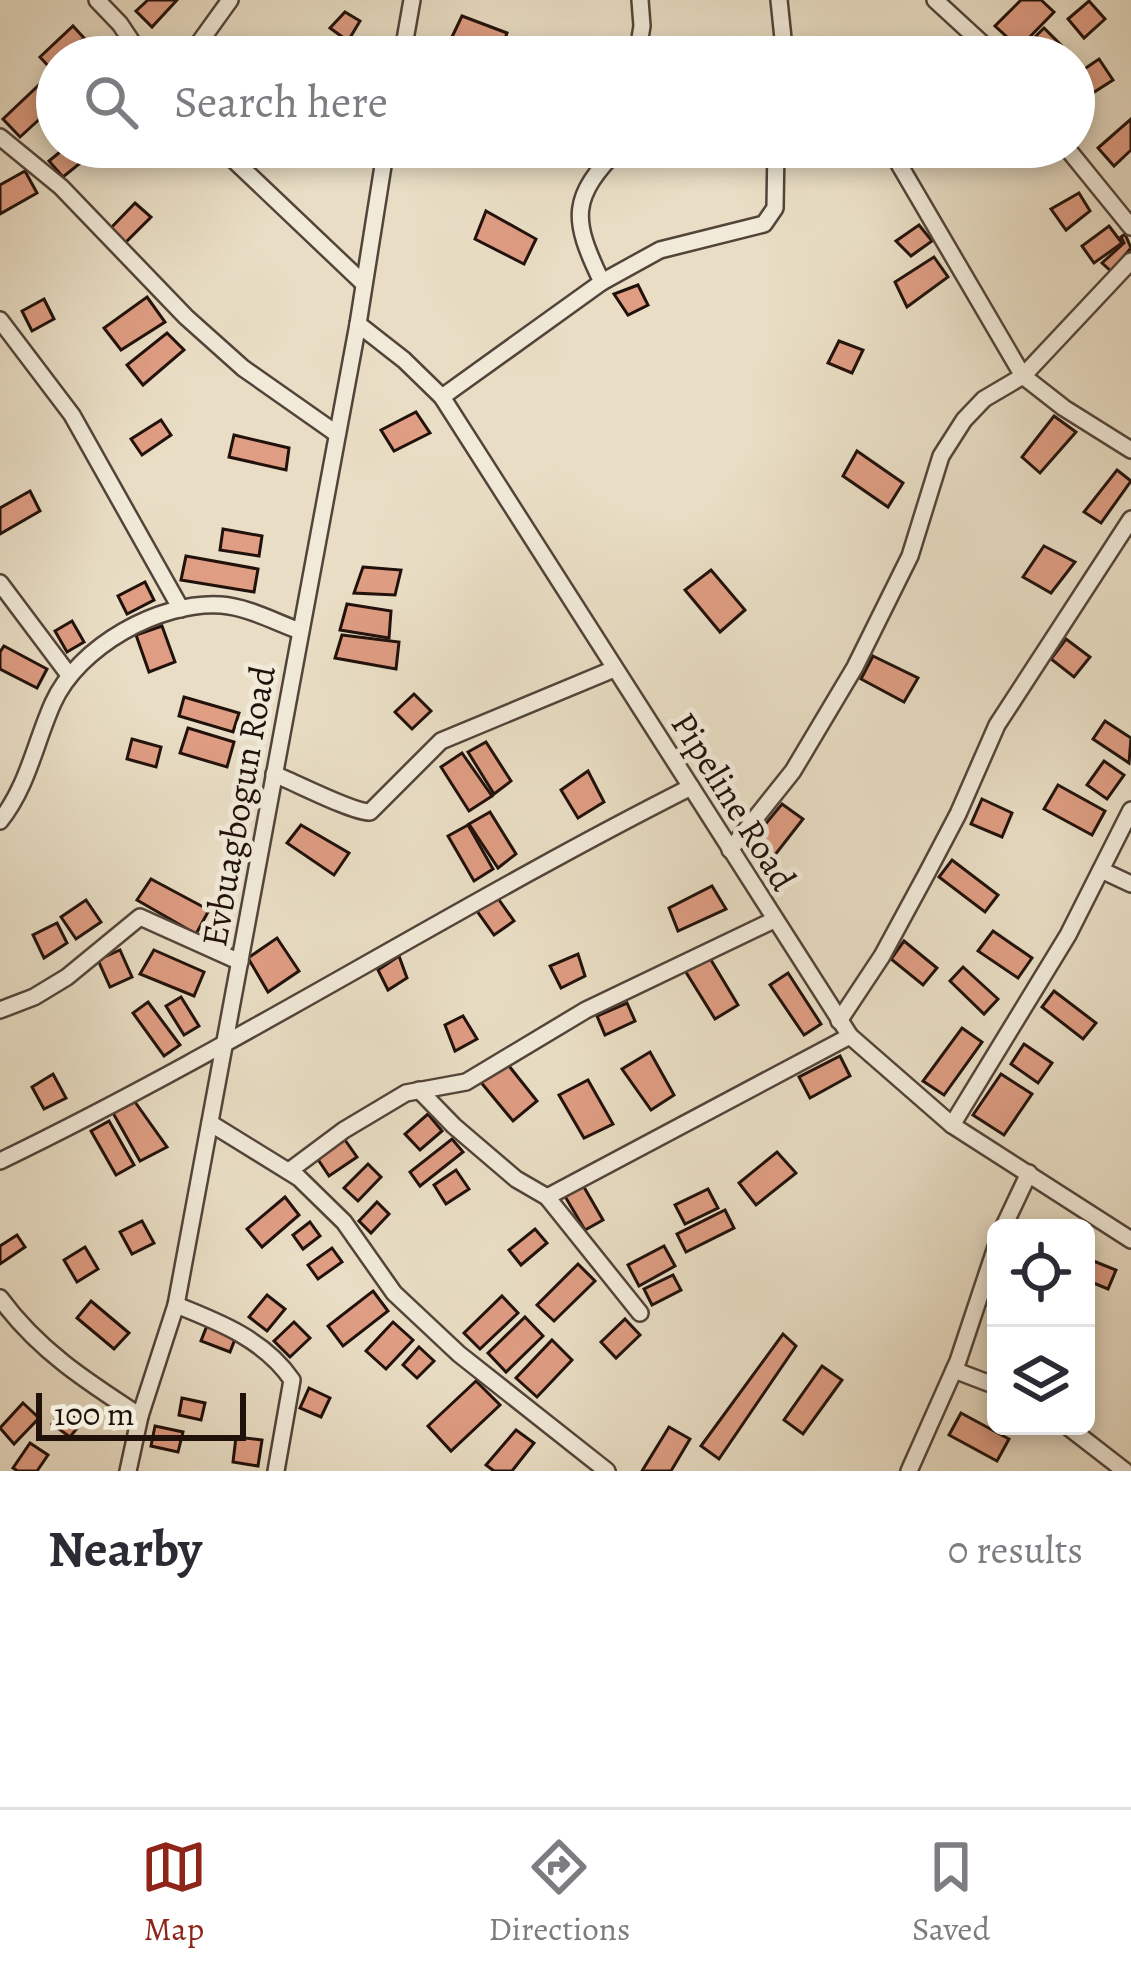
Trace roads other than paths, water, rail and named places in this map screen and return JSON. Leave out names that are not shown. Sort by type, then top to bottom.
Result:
[{"type":"street","points":[[97,0],[128,36]]},
{"type":"street","points":[[204,36],[230,0]]},
{"type":"street","points":[[406,36],[412,0]]},
{"type":"street","points":[[640,0],[640,36]]},
{"type":"street","points":[[779,0],[786,36]]},
{"type":"street","points":[[935,0],[974,36]]},
{"type":"street","points":[[0,137],[36,167]]},
{"type":"street","points":[[38,168],[243,368],[337,434]]},
{"type":"street","points":[[242,168],[362,282]]},
{"type":"street","name":"Evbuagbogun Road","points":[[128,1471],[140,1416],[176,1304],[358,324],[382,168]]},
{"type":"street","points":[[598,168],[579,202],[579,221],[602,282]]},
{"type":"street","points":[[442,398],[602,282],[660,250],[764,224],[776,208],[776,168]]},
{"type":"street","points":[[901,168],[1023,376],[1131,450]]},
{"type":"street","points":[[1083,168],[1131,227]]},
{"type":"street","points":[[730,850],[793,771],[855,668],[910,556],[941,456],[964,420],[984,398],[1023,376],[1131,261]]},
{"type":"street","points":[[0,320],[72,415],[181,609]]},
{"type":"street","name":"Pipeline Road","points":[[358,324],[442,398],[850,1036],[952,1125],[1131,1240]]},
{"type":"street","points":[[839,1021],[882,956],[927,873],[997,725],[1131,519]]},
{"type":"street","points":[[0,583],[69,675]]},
{"type":"street","points":[[0,821],[31,766],[53,703],[87,656],[181,609],[221,605],[300,632]]},
{"type":"street","points":[[274,774],[327,794],[360,813],[370,812],[441,741],[614,669]]},
{"type":"street","points":[[0,1162],[161,1081],[487,893],[691,787]]},
{"type":"street","points":[[952,1125],[1026,1010],[1131,810]]},
{"type":"street","points":[[1101,870],[1131,884]]},
{"type":"street","points":[[0,1010],[67,977],[140,917],[240,962]]},
{"type":"street","points":[[289,1172],[406,1093],[454,1087],[586,1010],[774,920]]},
{"type":"street","points":[[547,1197],[850,1036]]},
{"type":"street","points":[[444,1115],[454,1087]]},
{"type":"street","points":[[419,1090],[516,1179],[547,1197],[640,1313]]},
{"type":"street","points":[[210,1123],[289,1172],[344,1222],[394,1293],[458,1354],[608,1471]]},
{"type":"street","points":[[1007,1219],[1029,1173]]},
{"type":"street","points":[[909,1471],[954,1370],[987,1273]]},
{"type":"street","points":[[0,1298],[26,1333],[58,1360],[140,1416]]},
{"type":"street","points":[[176,1304],[225,1324],[282,1365],[292,1380],[277,1471]]},
{"type":"street","points":[[954,1370],[987,1383]]},
{"type":"street","points":[[1079,1435],[1125,1471]]}]
